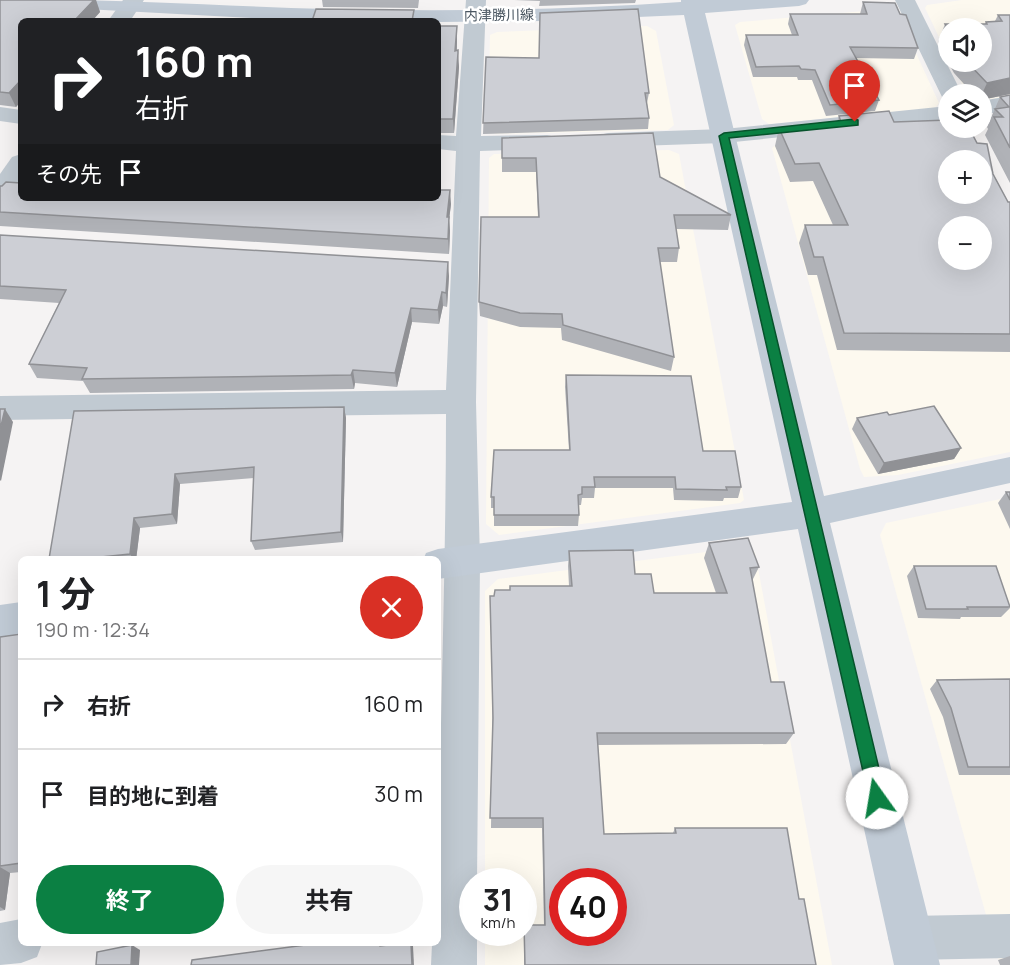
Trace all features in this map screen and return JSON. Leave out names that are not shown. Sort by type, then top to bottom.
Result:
[{"type":"street","name":"内津勝川線","points":[[56,0],[128,9],[335,15],[476,8],[692,5],[799,0]]},
{"type":"street","points":[[905,0],[946,84]]},
{"type":"street","points":[[692,5],[913,951],[1010,936]]},
{"type":"street","points":[[454,965],[447,872],[450,562],[461,402],[454,265],[453,143],[476,8]]},
{"type":"street","points":[[992,106],[1010,103]]},
{"type":"street","points":[[0,114],[18,117]]},
{"type":"street","points":[[453,143],[724,136],[938,114]]},
{"type":"street","points":[[0,192],[18,166]]},
{"type":"street","points":[[0,408],[461,402]]},
{"type":"street","points":[[450,562],[763,521],[858,504],[1010,470]]},
{"type":"street","points":[[0,621],[18,618]]},
{"type":"street","points":[[0,945],[18,942]]},
{"type":"shaded area","points":[[962,0],[1010,0],[1010,96],[992,99],[992,84],[962,84],[956,72],[992,72],[992,18],[938,18],[938,35],[925,8],[927,5]]},
{"type":"shaded area","points":[[887,9],[897,12],[938,104],[935,108],[769,124],[762,119],[735,25],[740,22]]},
{"type":"shaded area","points":[[647,26],[656,31],[674,125],[668,130],[496,134],[488,130],[490,35],[497,32]]},
{"type":"shaded area","points":[[779,142],[938,159],[938,204],[986,204],[1010,251],[1010,452],[898,475],[864,477],[772,148]]},
{"type":"shaded area","points":[[669,150],[679,154],[744,500],[740,503],[499,535],[486,524],[489,158],[494,154]]},
{"type":"shaded area","points":[[1010,497],[1010,965],[1000,965],[880,535],[886,523]]},
{"type":"shaded area","points":[[744,547],[755,552],[832,965],[485,965],[485,946],[537,946],[537,868],[485,868],[485,591],[498,579]]},
{"type":"building","points":[[0,0],[94,0],[77,18],[18,18],[18,83],[9,93],[0,92]]},
{"type":"building","points":[[863,2],[895,3],[900,14],[906,15],[918,48],[850,47],[879,100],[830,105],[815,70],[801,69],[799,66],[756,67],[746,35],[798,35],[790,14],[867,14]]},
{"type":"building","points":[[316,9],[414,10],[413,18],[313,18]]},
{"type":"building","points":[[638,9],[649,93],[645,93],[649,118],[483,123],[486,57],[539,58],[540,13]]},
{"type":"building","points":[[998,15],[1010,15],[1010,78],[987,83],[977,72],[992,72],[992,22],[1002,21]]},
{"type":"building","points":[[441,26],[457,26],[455,51],[458,50],[458,53],[453,119],[441,119]]},
{"type":"building","points":[[1010,95],[1010,148],[994,117],[1003,117],[995,109],[1009,107],[1000,97]]},
{"type":"building","points":[[889,111],[894,122],[938,120],[938,138],[974,138],[977,143],[987,144],[988,150],[938,150],[938,204],[992,204],[992,169],[1010,202],[1010,334],[844,333],[823,257],[814,257],[805,225],[848,225],[819,163],[795,164],[779,128],[842,125],[839,116]]},
{"type":"building","points":[[653,133],[660,177],[731,215],[674,215],[679,248],[658,248],[674,357],[563,325],[562,314],[520,313],[479,302],[481,217],[539,217],[536,158],[502,158],[502,138]]},
{"type":"building","points":[[6,182],[18,183],[18,201],[441,201],[441,190],[450,190],[447,217],[449,217],[448,239],[0,212],[0,186]]},
{"type":"building","points":[[0,235],[448,262],[446,293],[442,292],[438,310],[411,308],[395,373],[353,370],[351,375],[82,379],[87,368],[29,364],[66,290],[0,286]]},
{"type":"building","points":[[566,375],[691,376],[703,451],[735,451],[741,487],[726,487],[727,490],[676,489],[675,477],[594,477],[595,487],[582,487],[582,494],[578,495],[579,515],[494,515],[494,497],[491,497],[494,450],[570,450]]},
{"type":"building","points":[[934,406],[961,448],[884,463],[857,418],[887,412],[889,415]]},
{"type":"building","points":[[344,407],[341,532],[251,541],[254,467],[175,474],[172,514],[134,518],[130,554],[50,556],[74,411]]},
{"type":"building","points":[[0,409],[5,409],[0,430]]},
{"type":"building","points":[[748,538],[759,567],[750,568],[771,682],[784,682],[794,733],[597,733],[604,834],[676,833],[675,828],[787,828],[799,899],[804,899],[816,965],[525,965],[525,946],[537,946],[537,925],[545,925],[543,818],[490,818],[493,718],[490,596],[494,596],[495,590],[510,590],[510,586],[572,586],[569,551],[633,550],[635,574],[651,574],[654,593],[727,593],[709,543]]},
{"type":"building","points":[[914,566],[996,566],[1010,607],[926,609]]},
{"type":"building","points":[[18,634],[18,863],[0,866],[0,637]]},
{"type":"building","points":[[1010,679],[1010,767],[968,767],[951,708],[937,680]]},
{"type":"building","points":[[132,946],[131,965],[96,965],[97,952]]},
{"type":"building","points":[[298,946],[411,946],[412,965],[191,965],[192,960]]},
{"type":"route","points":[[855,122],[724,136],[877,798]]}]
